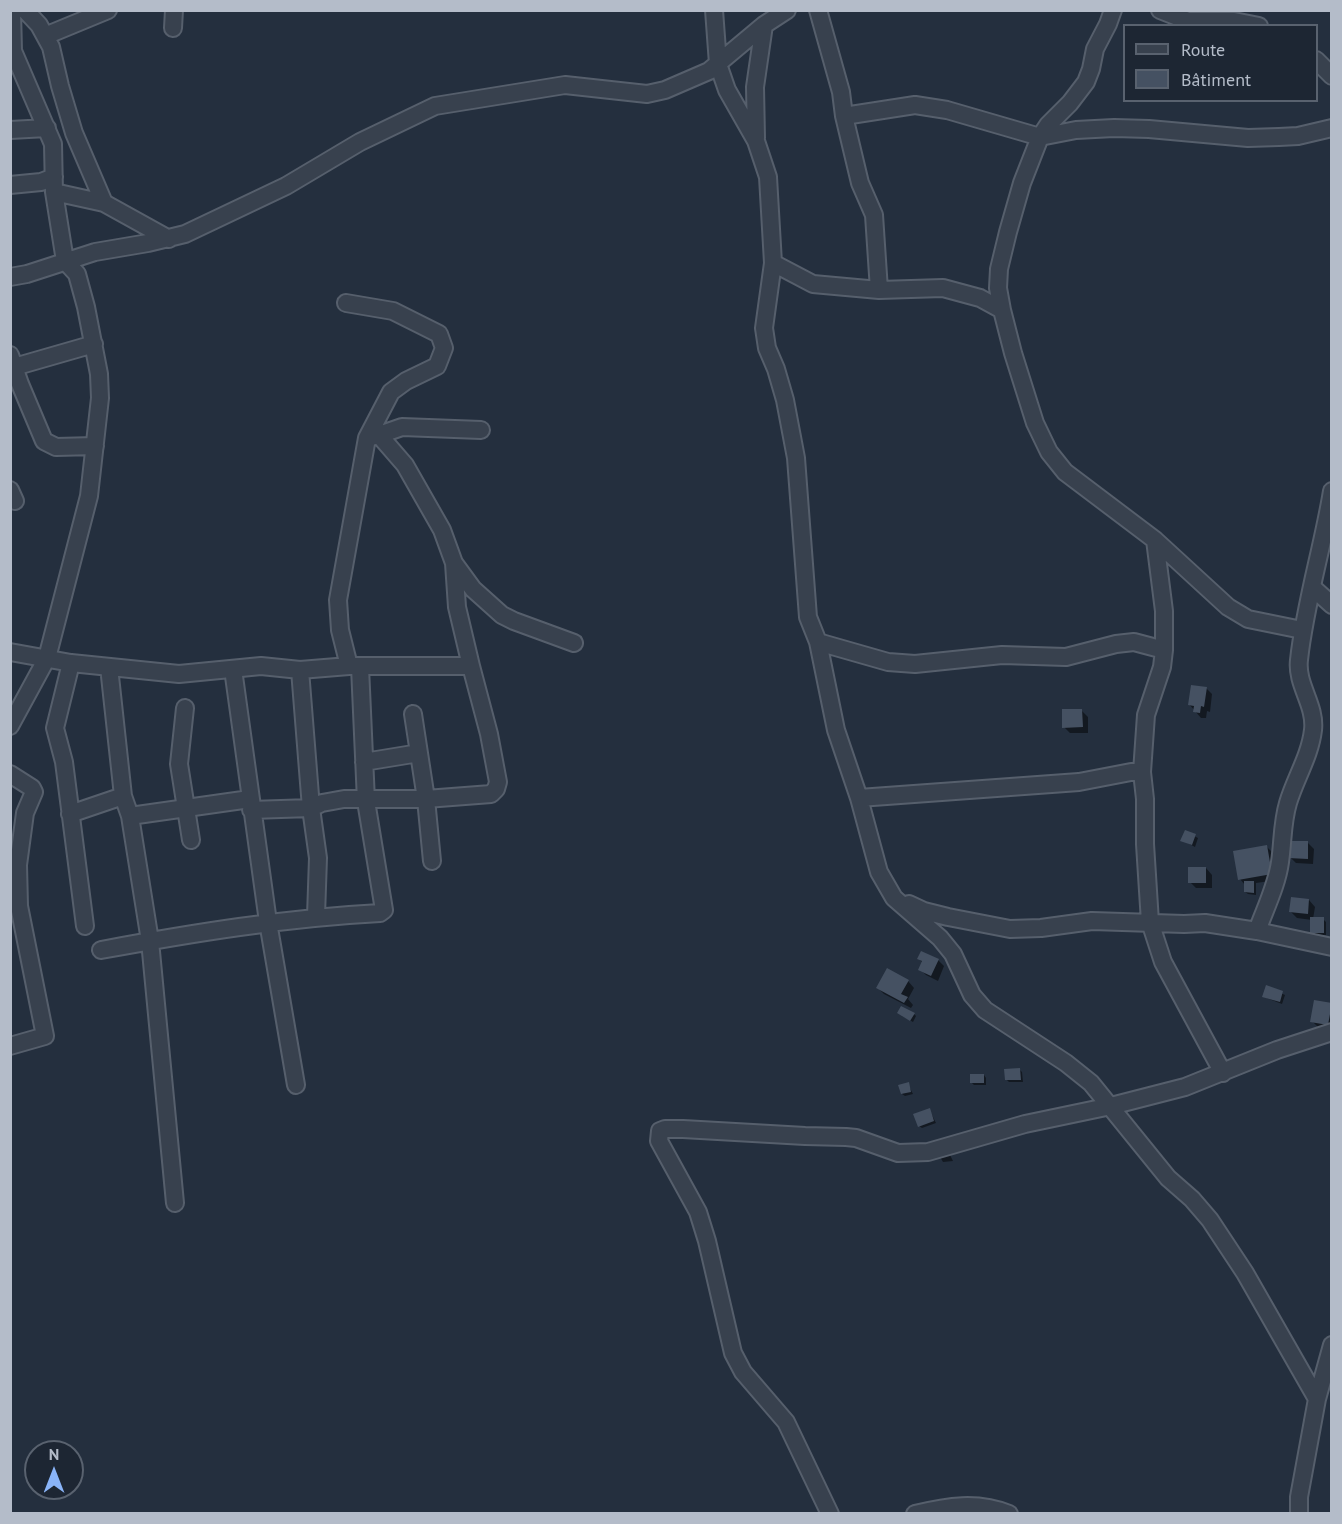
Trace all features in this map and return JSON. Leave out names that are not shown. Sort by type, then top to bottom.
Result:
[{"type":"street","points":[[10,726],[47,658],[89,496],[100,398],[94,344],[77,274],[65,261],[54,185],[53,144],[12,51],[12,10]]},
{"type":"street","points":[[25,10],[39,25],[51,47],[74,133],[104,204]]},
{"type":"street","points":[[45,36],[108,10]]},
{"type":"street","points":[[173,28],[174,10]]},
{"type":"street","points":[[714,10],[718,64],[726,90],[756,141],[768,177],[773,263],[764,328],[767,348],[785,400],[796,458],[808,617],[818,642],[836,730],[859,798],[879,872],[894,898],[940,938],[953,954],[972,995],[985,1010],[1066,1063],[1091,1083],[1168,1178],[1192,1199],[1210,1220],[1245,1273],[1317,1399]]},
{"type":"street","points":[[10,277],[27,274],[95,252],[185,234],[286,186],[360,142],[435,106],[566,86],[647,94],[665,90],[709,71],[764,25],[787,10]]},
{"type":"street","points":[[818,10],[841,93],[844,116],[860,183],[873,216],[879,290]]},
{"type":"street","points":[[1113,10],[1095,49],[1086,82],[1040,136],[1022,183],[999,269],[998,288],[1002,310],[1035,423],[1049,452],[1065,472],[1155,540],[1228,607],[1248,619],[1302,630]]},
{"type":"street","points":[[1160,10],[1188,21],[1234,21],[1248,24]]},
{"type":"street","points":[[756,141],[755,87],[764,25]]},
{"type":"street","points":[[1318,61],[1332,76]]},
{"type":"street","points":[[844,116],[915,105],[947,110],[1040,136],[1076,130],[1114,128],[1248,138],[1298,136],[1332,128]]},
{"type":"street","points":[[10,130],[47,128]]},
{"type":"street","points":[[10,185],[42,182],[54,185],[104,204],[169,239]]},
{"type":"street","points":[[773,263],[813,284],[879,290],[943,288],[980,298],[1002,310]]},
{"type":"street","points":[[101,950],[268,922],[316,916],[380,913],[384,910],[366,801],[354,666],[340,630],[338,600],[373,436],[391,392],[406,381],[437,366],[444,348],[440,334],[393,311],[346,303]]},
{"type":"street","points":[[94,344],[12,361],[44,441],[56,447],[95,446]]},
{"type":"street","points":[[373,436],[402,427],[481,430]]},
{"type":"street","points":[[373,436],[405,465],[442,530],[454,562],[473,589],[502,615],[574,643]]},
{"type":"street","points":[[1257,931],[1277,877],[1282,831],[1288,805],[1308,752],[1313,730],[1313,714],[1300,679],[1298,664],[1302,630],[1332,490]]},
{"type":"street","points":[[1155,540],[1164,611],[1164,650],[1162,667],[1146,715],[1142,772],[1150,922],[1163,962],[1222,1073]]},
{"type":"street","points":[[130,816],[186,808],[251,804],[311,808],[322,802],[344,799],[366,801],[426,799],[491,794],[498,783],[489,734],[457,607],[454,562]]},
{"type":"street","points":[[1312,587],[1332,605]]},
{"type":"street","points":[[818,642],[888,662],[915,664],[1002,655],[1066,657],[1116,644],[1134,642],[1164,650]]},
{"type":"street","points":[[10,652],[71,663],[179,674],[261,666],[300,670],[354,666],[471,666]]},
{"type":"street","points":[[71,663],[55,728],[64,762],[85,926]]},
{"type":"street","points":[[109,667],[123,796],[130,816],[150,941],[175,1203]]},
{"type":"street","points":[[232,669],[268,922],[296,1085]]},
{"type":"street","points":[[300,670],[311,808],[318,858],[316,916]]},
{"type":"street","points":[[185,708],[179,764],[191,840]]},
{"type":"street","points":[[413,714],[426,799],[432,861]]},
{"type":"street","points":[[364,762],[419,753]]},
{"type":"street","points":[[859,798],[1079,782],[1142,772]]},
{"type":"street","points":[[10,774],[32,788],[34,792],[25,813],[18,865],[20,906],[45,1036],[10,1046]]},
{"type":"street","points":[[70,814],[123,796]]},
{"type":"street","points":[[894,898],[924,911],[1010,929],[1041,928],[1092,921],[1205,923],[1332,946]]},
{"type":"street","points":[[833,1512],[786,1422],[743,1372],[733,1353],[698,1212],[659,1141],[660,1131],[665,1128],[683,1128],[846,1137],[856,1138],[898,1153],[941,1150],[1025,1124],[1111,1106],[1185,1087],[1277,1050],[1332,1032]]},
{"type":"street","points":[[1299,1514],[1299,1497],[1317,1399],[1332,1345]]},
{"type":"street","points":[[915,1514],[943,1507],[970,1505],[994,1507],[1009,1514]]},
{"type":"building","points":[[1191,685],[1207,687],[1204,707],[1201,706],[1200,713],[1193,712],[1194,706],[1188,705]]},
{"type":"building","points":[[1062,709],[1082,709],[1083,727],[1062,728]]},
{"type":"building","points":[[1185,830],[1196,834],[1192,845],[1180,841]]},
{"type":"building","points":[[1289,841],[1308,841],[1308,859],[1288,858]]},
{"type":"building","points":[[1267,845],[1272,874],[1238,880],[1233,851]]},
{"type":"building","points":[[1188,867],[1206,867],[1206,883],[1188,883]]},
{"type":"building","points":[[1244,881],[1254,881],[1254,893],[1244,892]]},
{"type":"building","points":[[1291,897],[1309,899],[1308,914],[1289,912]]},
{"type":"building","points":[[1310,917],[1324,917],[1324,933],[1310,933]]},
{"type":"building","points":[[921,951],[939,959],[931,976],[918,970],[922,961],[917,959]]},
{"type":"building","points":[[887,968],[909,980],[901,994],[908,997],[904,1003],[876,988]]},
{"type":"building","points":[[1266,985],[1283,991],[1280,1002],[1262,997]]},
{"type":"building","points":[[1314,1000],[1332,1003],[1328,1025],[1310,1022]]},
{"type":"building","points":[[901,1006],[915,1013],[910,1021],[897,1013]]},
{"type":"building","points":[[1020,1068],[1021,1080],[1005,1080],[1004,1069]]},
{"type":"building","points":[[970,1074],[984,1074],[984,1083],[970,1083]]},
{"type":"building","points":[[909,1082],[911,1092],[901,1094],[898,1085]]},
{"type":"building","points":[[930,1108],[934,1121],[918,1127],[913,1114]]}]
